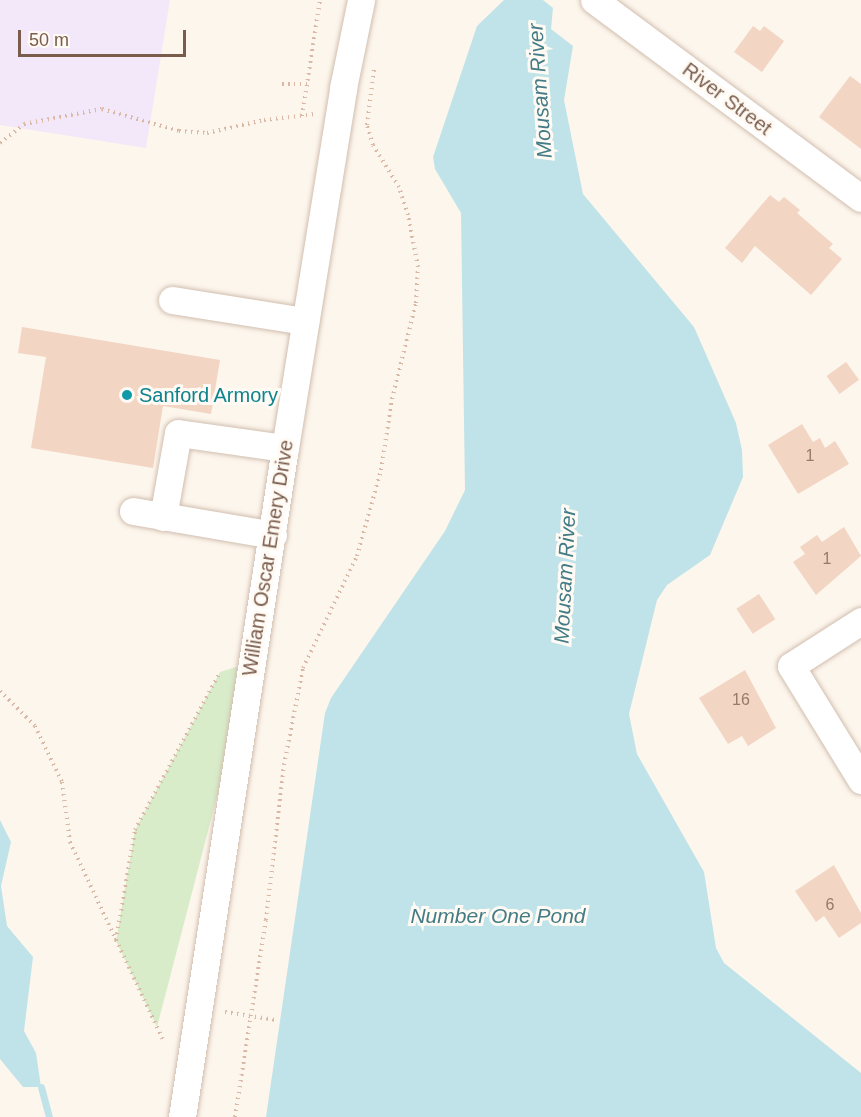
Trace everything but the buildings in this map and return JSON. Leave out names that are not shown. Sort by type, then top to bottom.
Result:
[{"type":"street","name":"William Oscar Emery Drive","points":[[182,1117],[305,321],[339,112],[361,0]]},
{"type":"street","name":"River Street","points":[[594,0],[861,198]]},
{"type":"street","points":[[172,300],[305,321]]},
{"type":"street","points":[[163,517],[178,433],[285,448]]},
{"type":"street","points":[[134,512],[273,535]]},
{"type":"street","points":[[861,621],[791,666],[861,780]]},
{"type":"path","points":[[302,116],[320,0]]},
{"type":"path","points":[[235,1117],[251,1016],[284,765],[303,668],[357,556],[381,470],[392,399],[416,303],[418,267],[413,237],[399,187],[368,133],[368,108],[375,65]]},
{"type":"path","points":[[282,84],[307,84]]},
{"type":"path","points":[[0,143],[24,124],[102,109],[179,130],[207,133],[302,116],[368,108]]},
{"type":"path","points":[[116,941],[135,830],[220,672]]},
{"type":"path","points":[[0,691],[35,726],[62,782],[70,842],[164,1042]]},
{"type":"path","points":[[225,1012],[276,1020]]},
{"type":"shaded area","points":[[0,0],[170,0],[146,148],[0,125]]},
{"type":"green space","points":[[252,662],[157,1027],[116,941],[135,830],[220,672]]},
{"type":"water","name":"Number One Pond","points":[[504,0],[543,0],[553,8],[551,29],[573,46],[564,100],[583,194],[694,327],[736,423],[742,450],[743,477],[710,555],[667,585],[657,600],[629,714],[637,754],[704,872],[716,948],[724,963],[861,1073],[861,1117],[266,1117],[325,713],[331,698],[445,531],[465,490],[461,213],[435,169],[433,157],[477,26]]},
{"type":"water","points":[[0,820],[11,842],[1,886],[7,926],[33,957],[24,1031],[36,1053],[41,1087],[23,1087],[0,1059]]},
{"type":"waterway","points":[[41,1087],[49,1117]]},
{"type":"place","name":"Sanford Armory","points":[[127,395]]},
{"type":"water label","name":"Mousam River","points":[[540,91]]},
{"type":"water label","name":"Mousam River","points":[[565,576]]}]
